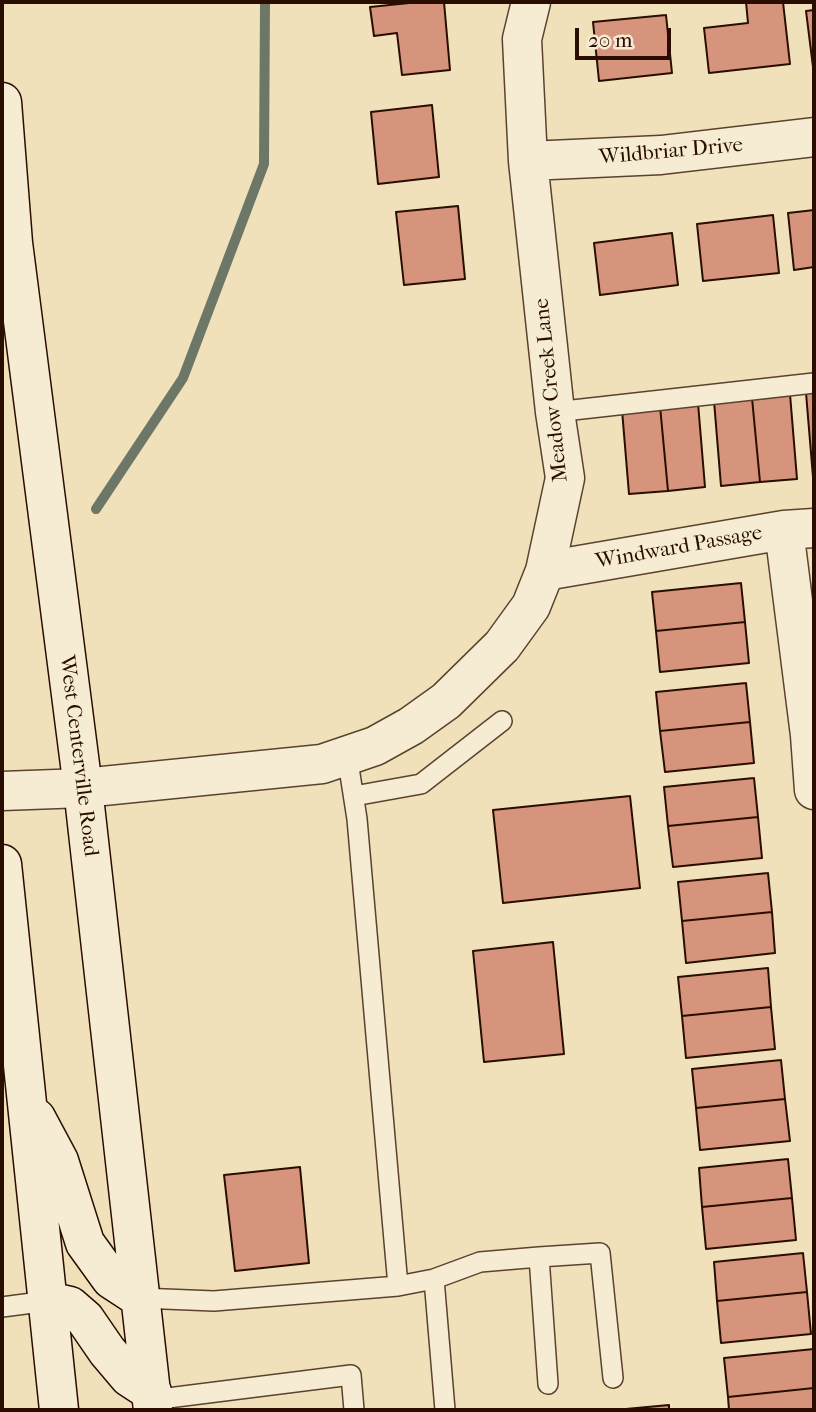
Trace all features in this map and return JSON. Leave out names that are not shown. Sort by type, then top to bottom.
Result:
[{"type":"main road","name":"Meadow Creek Lane","points":[[2,791],[83,788],[322,765],[375,746],[446,701],[502,646],[531,606],[545,571],[565,478],[555,412],[528,161],[522,39],[531,2]]},
{"type":"main road","name":"West Centerville Road","points":[[2,102],[7,244],[83,788],[152,1401]]},
{"type":"main road","name":"Wildbriar Drive","points":[[528,161],[661,155],[814,138]]},
{"type":"main road","name":"Windward Passage","points":[[545,571],[799,529]]},
{"type":"main road","points":[[799,529],[814,790]]},
{"type":"main road","points":[[2,864],[3,911],[60,1410]]},
{"type":"main road","points":[[25,1097],[59,1161],[85,1243],[111,1279],[140,1298]]},
{"type":"main road","points":[[48,1301],[70,1306],[85,1319],[107,1351],[152,1401]]},
{"type":"lane","points":[[555,412],[814,383]]},
{"type":"lane","points":[[354,796],[421,784],[502,721]]},
{"type":"lane","points":[[347,755],[354,796],[398,1286]]},
{"type":"lane","points":[[140,1298],[214,1301],[398,1286],[434,1279],[480,1262],[600,1253],[613,1378]]},
{"type":"lane","points":[[539,1257],[548,1384]]},
{"type":"lane","points":[[434,1279],[445,1410]]},
{"type":"lane","points":[[2,1307],[48,1301]]},
{"type":"lane","points":[[152,1401],[351,1375],[354,1410]]},
{"type":"building","points":[[444,2],[450,70],[402,75],[397,33],[374,36],[370,7]]},
{"type":"building","points":[[746,2],[783,2],[790,64],[709,73],[704,28],[748,23]]},
{"type":"building","points":[[814,10],[814,67],[813,67],[806,11]]},
{"type":"building","points":[[666,15],[672,73],[599,81],[593,22]]},
{"type":"building","points":[[432,105],[439,177],[378,184],[371,112]]},
{"type":"building","points":[[458,206],[465,279],[404,285],[396,212]]},
{"type":"building","points":[[814,210],[814,267],[794,270],[788,213]]},
{"type":"building","points":[[773,215],[779,273],[703,281],[697,224]]},
{"type":"building","points":[[672,233],[678,285],[600,295],[594,243]]},
{"type":"building","points":[[814,392],[814,477],[813,477],[806,393]]},
{"type":"building","points":[[790,394],[797,479],[760,482],[752,398]]},
{"type":"building","points":[[752,398],[760,482],[721,486],[714,401]]},
{"type":"building","points":[[698,403],[705,487],[668,491],[660,406]]},
{"type":"building","points":[[660,406],[668,491],[629,494],[622,410]]},
{"type":"building","points":[[741,583],[745,622],[656,631],[652,592]]},
{"type":"building","points":[[745,622],[749,663],[660,672],[656,631]]},
{"type":"building","points":[[746,683],[750,722],[660,731],[656,692]]},
{"type":"building","points":[[750,722],[754,763],[665,772],[660,731]]},
{"type":"building","points":[[754,778],[758,817],[668,826],[664,787]]},
{"type":"building","points":[[630,796],[640,888],[503,903],[493,810]]},
{"type":"building","points":[[758,817],[762,858],[673,867],[668,826]]},
{"type":"building","points":[[768,873],[772,912],[682,921],[678,882]]},
{"type":"building","points":[[772,912],[775,953],[686,963],[682,921]]},
{"type":"building","points":[[553,942],[564,1054],[484,1062],[473,951]]},
{"type":"building","points":[[768,968],[771,1007],[682,1016],[678,977]]},
{"type":"building","points":[[771,1007],[775,1049],[686,1058],[682,1016]]},
{"type":"building","points":[[781,1060],[785,1099],[696,1108],[692,1069]]},
{"type":"building","points":[[785,1099],[790,1141],[700,1150],[696,1108]]},
{"type":"building","points":[[788,1159],[792,1198],[702,1207],[699,1168]]},
{"type":"building","points":[[300,1167],[309,1263],[235,1271],[224,1175]]},
{"type":"building","points":[[792,1198],[796,1240],[706,1249],[702,1207]]},
{"type":"building","points":[[803,1253],[807,1292],[717,1301],[714,1262]]},
{"type":"building","points":[[807,1292],[811,1334],[721,1343],[717,1301]]},
{"type":"building","points":[[814,1349],[814,1388],[728,1397],[724,1358]]},
{"type":"building","points":[[814,1388],[814,1410],[729,1410],[728,1397]]},
{"type":"building","points":[[669,1405],[669,1410],[615,1410]]},
{"type":"waterway","points":[[96,509],[183,378],[264,164],[265,2]]}]
